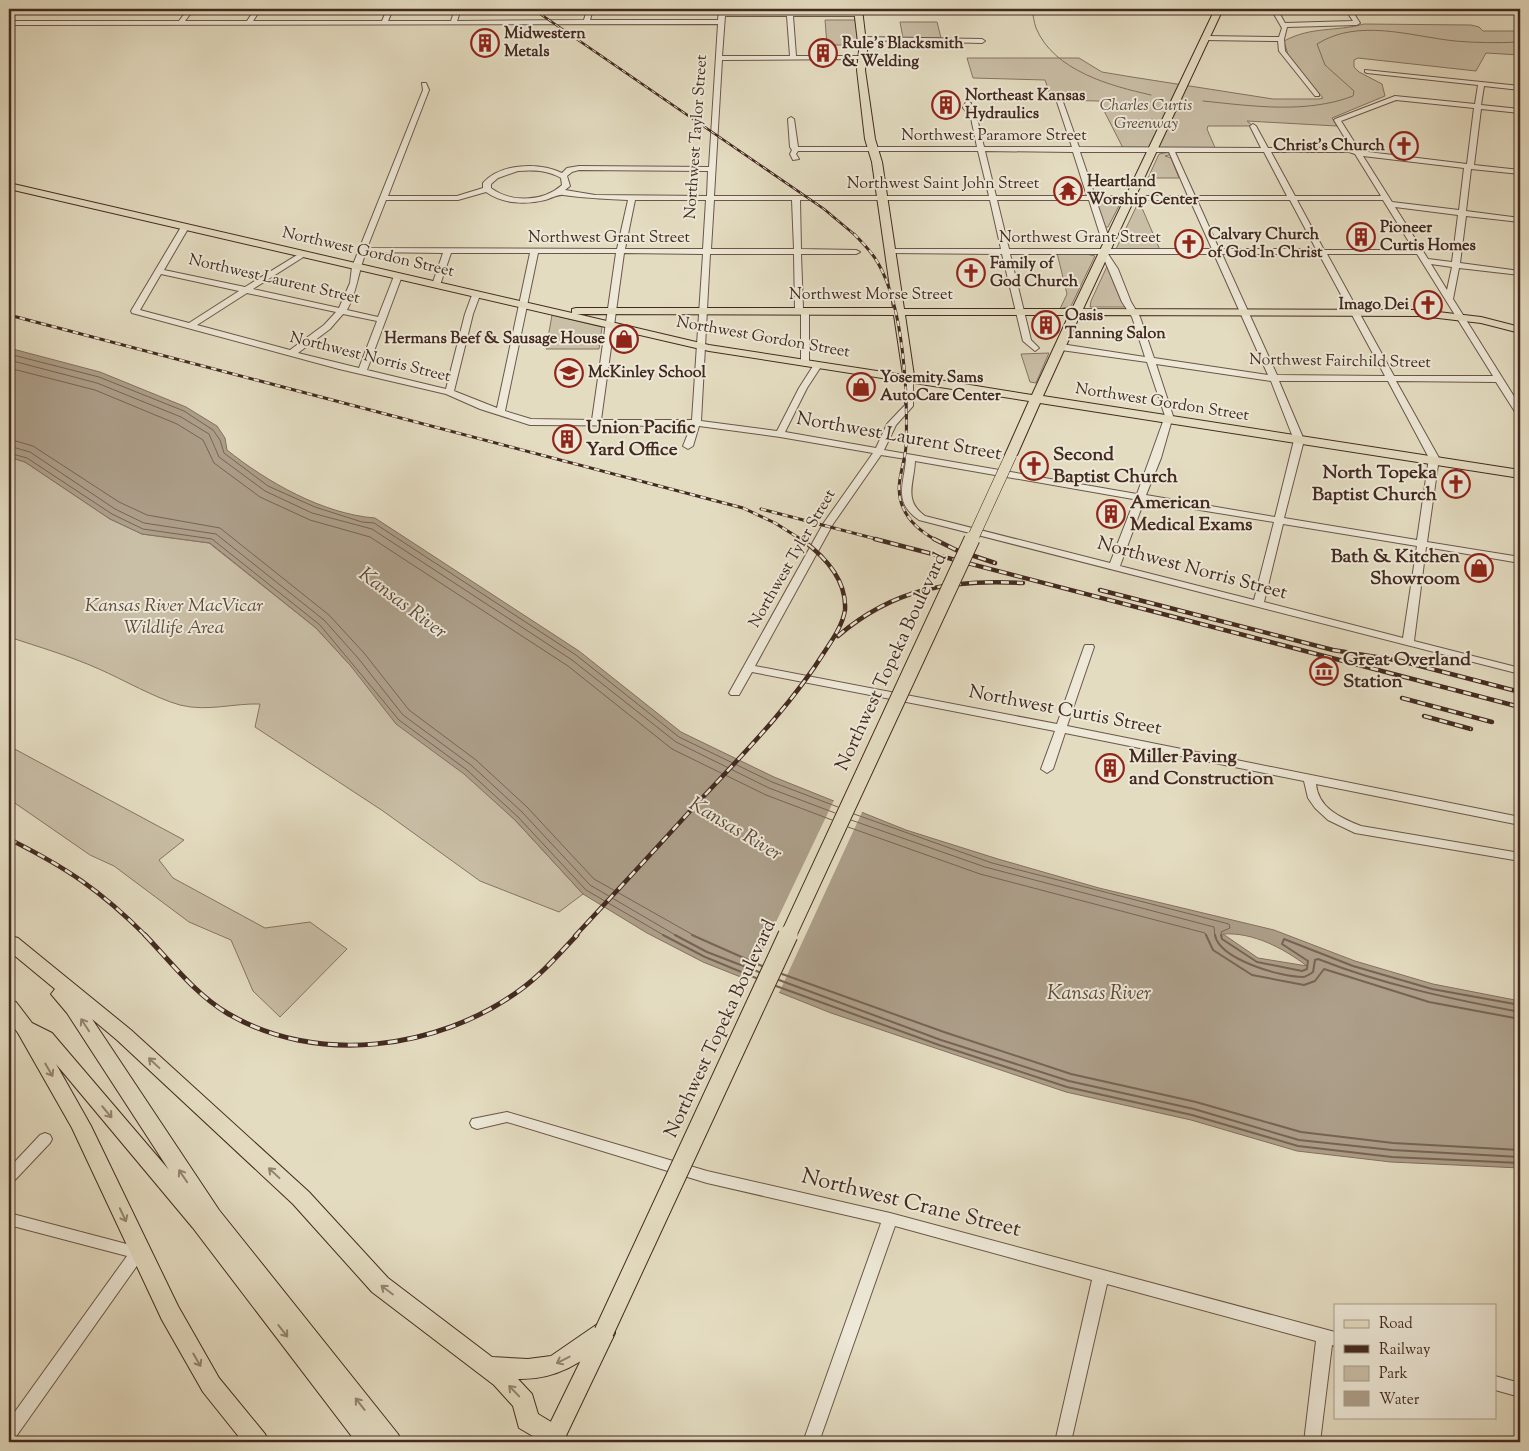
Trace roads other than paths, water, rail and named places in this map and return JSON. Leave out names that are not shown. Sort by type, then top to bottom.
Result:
[{"type":"highway","points":[[10,942],[74,1008],[206,1219],[232,1265],[370,1442]]},
{"type":"highway","points":[[10,942],[124,1035],[302,1198],[380,1285],[488,1367],[524,1400],[527,1420],[558,1440]]},
{"type":"highway","points":[[9,1007],[25,1028],[81,1126],[170,1313],[211,1385],[257,1442]]},
{"type":"highway","points":[[25,1028],[45,1038],[206,1219],[390,1442]]},
{"type":"highway","points":[[488,1367],[522,1368],[551,1366],[571,1356],[604,1332]]},
{"type":"main road","name":"Northwest Topeka Boulevard","points":[[558,1440],[604,1332],[1219,9]]},
{"type":"main road","name":"Northwest Tyler Street","points":[[858,11],[862,39],[861,70],[870,139],[874,149],[882,198],[909,379]]},
{"type":"main road","name":"Northwest Gordon Street","points":[[9,186],[701,346],[1036,400],[1520,474]]},
{"type":"main road","name":"Northwest Morse Street","points":[[550,311],[1420,313],[1481,320],[1520,330]]},
{"type":"main road","name":"Northwest Morse Street","points":[[1461,318],[1520,335]]},
{"type":"street","points":[[181,23],[191,9]]},
{"type":"street","points":[[249,23],[258,9]]},
{"type":"street","points":[[384,23],[390,9]]},
{"type":"street","points":[[453,22],[458,9]]},
{"type":"street","points":[[587,22],[590,9]]},
{"type":"street","points":[[1274,9],[1284,25],[1285,31],[1281,39],[1284,55],[1317,95]]},
{"type":"street","points":[[1284,25],[1345,25],[1358,22],[1348,9]]},
{"type":"street","points":[[9,23],[587,22],[790,11],[858,11]]},
{"type":"street","points":[[790,11],[793,58]]},
{"type":"street","name":"Northwest Taylor Street","points":[[688,446],[696,423],[721,15]]},
{"type":"street","points":[[1205,38],[1281,39]]},
{"type":"street","points":[[862,39],[982,41]]},
{"type":"street","points":[[719,58],[862,58]]},
{"type":"street","points":[[1368,72],[1520,88]]},
{"type":"street","points":[[292,353],[320,334],[343,311],[354,288],[356,267],[426,90],[424,84]]},
{"type":"street","points":[[1449,299],[1456,265],[1481,84]]},
{"type":"street","points":[[1520,111],[1391,98],[1337,120],[1461,318],[1500,379],[1516,400],[1520,413]]},
{"type":"street","points":[[1059,99],[1092,198],[1106,251],[1132,312],[1136,317],[1169,416],[1114,567]]},
{"type":"street","points":[[968,103],[966,108],[974,118],[1027,341],[1036,348]]},
{"type":"street","points":[[791,118],[794,147],[796,149],[793,154],[795,159]]},
{"type":"street","points":[[1253,126],[1434,458],[1408,642]]},
{"type":"street","name":"Northwest Paramore Street","points":[[796,149],[1266,150],[1356,152],[1520,172]]},
{"type":"street","points":[[1172,153],[1241,308],[1245,312],[1299,440],[1258,604]]},
{"type":"street","points":[[563,176],[570,170],[579,168],[712,169]]},
{"type":"street","points":[[517,169],[543,169],[563,176],[567,183],[560,191],[542,198],[519,200],[499,197],[487,189],[487,184],[491,178],[517,169]]},
{"type":"street","points":[[383,198],[458,198],[487,189]]},
{"type":"street","name":"Northwest Saint John Street","points":[[560,191],[570,196],[617,196],[632,198],[1292,198],[1388,201],[1520,220]]},
{"type":"street","points":[[596,423],[620,252],[632,198]]},
{"type":"street","points":[[796,198],[805,363]]},
{"type":"street","points":[[159,271],[185,227]]},
{"type":"street","name":"Northwest Grant Street","points":[[363,250],[447,252],[856,252]]},
{"type":"street","name":"Northwest Grant Street","points":[[889,251],[1420,252]]},
{"type":"street","points":[[436,285],[447,252]]},
{"type":"street","points":[[500,413],[534,252]]},
{"type":"street","points":[[190,326],[249,290],[302,254]]},
{"type":"street","points":[[1425,261],[1520,274]]},
{"type":"street","name":"Northwest Laurent Street","points":[[159,271],[382,320]]},
{"type":"street","name":"Northwest Norris Street","points":[[159,271],[135,310],[138,312],[449,392],[500,413],[530,422],[596,423]]},
{"type":"street","points":[[362,371],[398,276]]},
{"type":"street","points":[[449,392],[469,314],[476,295]]},
{"type":"street","name":"Northwest Fairchild Street","points":[[1061,347],[1274,378],[1500,379]]},
{"type":"street","points":[[780,434],[803,388],[818,365]]},
{"type":"street","name":"Northwest Tyler Street","points":[[735,693],[828,524],[878,452],[892,424],[909,406],[909,379]]},
{"type":"street","name":"Northwest Laurent Street","points":[[596,423],[696,423],[780,434],[1140,497],[1520,560]]},
{"type":"street","name":"Northwest Norris Street","points":[[911,457],[911,472],[906,499],[910,509],[916,514],[956,528],[1520,671]]},
{"type":"street","points":[[1047,769],[1089,647]]},
{"type":"street","name":"Northwest Curtis Street","points":[[750,668],[1520,821]]},
{"type":"street","points":[[1310,779],[1314,798],[1321,809],[1352,827],[1374,834],[1520,857]]},
{"type":"street","name":"Northwest Crane Street","points":[[477,1123],[507,1117],[707,1177],[890,1219],[1330,1337]]},
{"type":"street","points":[[9,1177],[45,1139]]},
{"type":"street","points":[[9,1219],[138,1253],[9,1433]]},
{"type":"street","points":[[812,1442],[890,1219]]},
{"type":"street","points":[[1063,1442],[1101,1276]]},
{"type":"street","points":[[1312,1442],[1330,1337]]},
{"type":"street","points":[[1496,1383],[1520,1390]]},
{"type":"water","name":"Kansas River","points":[[9,348],[100,372],[186,407],[217,426],[225,438],[227,450],[278,485],[336,510],[375,518],[579,651],[681,732],[774,777],[906,830],[998,859],[1099,888],[1274,930],[1355,961],[1433,984],[1520,1001],[1520,1168],[1391,1162],[1297,1151],[1191,1120],[1066,1092],[831,1013],[703,962],[647,933],[583,894],[515,820],[464,774],[396,724],[350,665],[316,628],[210,543],[142,534],[110,519],[25,462],[9,457]],"holes":[[[1223,934],[1234,934],[1267,942],[1307,966],[1258,958]]]},
{"type":"waterway","points":[[1032,9],[1036,28],[1044,43],[1070,66],[1102,81],[1151,95]]},
{"type":"waterway","points":[[1203,101],[1298,107],[1335,102],[1353,96],[1354,91],[1325,65],[1317,44],[1333,36],[1350,32],[1367,30],[1385,31],[1455,41],[1520,42]]},
{"type":"railway","points":[[533,9],[824,209],[855,235]]},
{"type":"railway","points":[[855,235],[878,263],[894,303],[899,327],[903,352],[906,402],[906,446],[899,495],[906,514],[925,533],[936,540]]},
{"type":"railway","points":[[9,315],[743,508],[775,523],[802,540]]},
{"type":"railway","points":[[761,509],[880,540]]},
{"type":"railway","points":[[575,936],[762,734],[811,673],[834,636],[842,621],[845,610],[842,588],[838,578],[825,560],[801,539]]},
{"type":"railway","points":[[875,539],[1520,707]]},
{"type":"railway","points":[[936,540],[956,550],[995,563]]},
{"type":"railway","points":[[838,636],[880,607],[924,590],[972,583],[1023,583]]},
{"type":"railway","points":[[1100,590],[1333,650],[1401,661],[1520,692]]},
{"type":"railway","points":[[1402,698],[1492,722]]},
{"type":"railway","points":[[1424,716],[1471,729]]},
{"type":"railway","points":[[9,839],[66,870],[82,881],[145,935]]},
{"type":"railway","points":[[145,935],[194,987],[227,1013],[262,1030],[299,1040],[337,1045],[376,1044],[415,1038],[452,1026],[488,1010],[528,984],[577,935]]},
{"type":"place","name":"Midwestern Metals","points":[[485,43]]},
{"type":"place","name":"Rule's Blacksmith & Welding","points":[[823,53]]},
{"type":"place","name":"Northeast Kansas Hydraulics","points":[[946,105]]},
{"type":"place","name":"Christ's Church","points":[[1404,146]]},
{"type":"place","name":"Heartland Worship Center","points":[[1068,191]]},
{"type":"place","name":"Pioneer Curtis Homes","points":[[1361,237]]},
{"type":"place","name":"Calvary Church of God In Christ","points":[[1189,244]]},
{"type":"place","name":"Family of God Church","points":[[971,273]]},
{"type":"place","name":"Imago Dei","points":[[1428,305]]},
{"type":"place","name":"Oasis Tanning Salon","points":[[1046,325]]},
{"type":"place","name":"Hermans Beef & Sausage House","points":[[624,339]]},
{"type":"place","name":"McKinley School","points":[[569,373]]},
{"type":"place","name":"Yosemity Sams AutoCare Center","points":[[861,387]]},
{"type":"place","name":"Union Pacific Yard Office","points":[[567,439]]},
{"type":"place","name":"Second Baptist Church","points":[[1034,466]]},
{"type":"place","name":"North Topeka Baptist Church","points":[[1456,484]]},
{"type":"place","name":"American Medical Exams","points":[[1111,514]]},
{"type":"place","name":"Bath & Kitchen Showroom","points":[[1479,568]]},
{"type":"place","name":"Great Overland Station","points":[[1324,671]]},
{"type":"place","name":"Miller Paving and Construction","points":[[1110,768]]},
{"type":"park label","name":"Charles Curtis Greenway","points":[[1146,115]]},
{"type":"park label","name":"Kansas River MacVicar Wildlife Area","points":[[174,617]]}]
